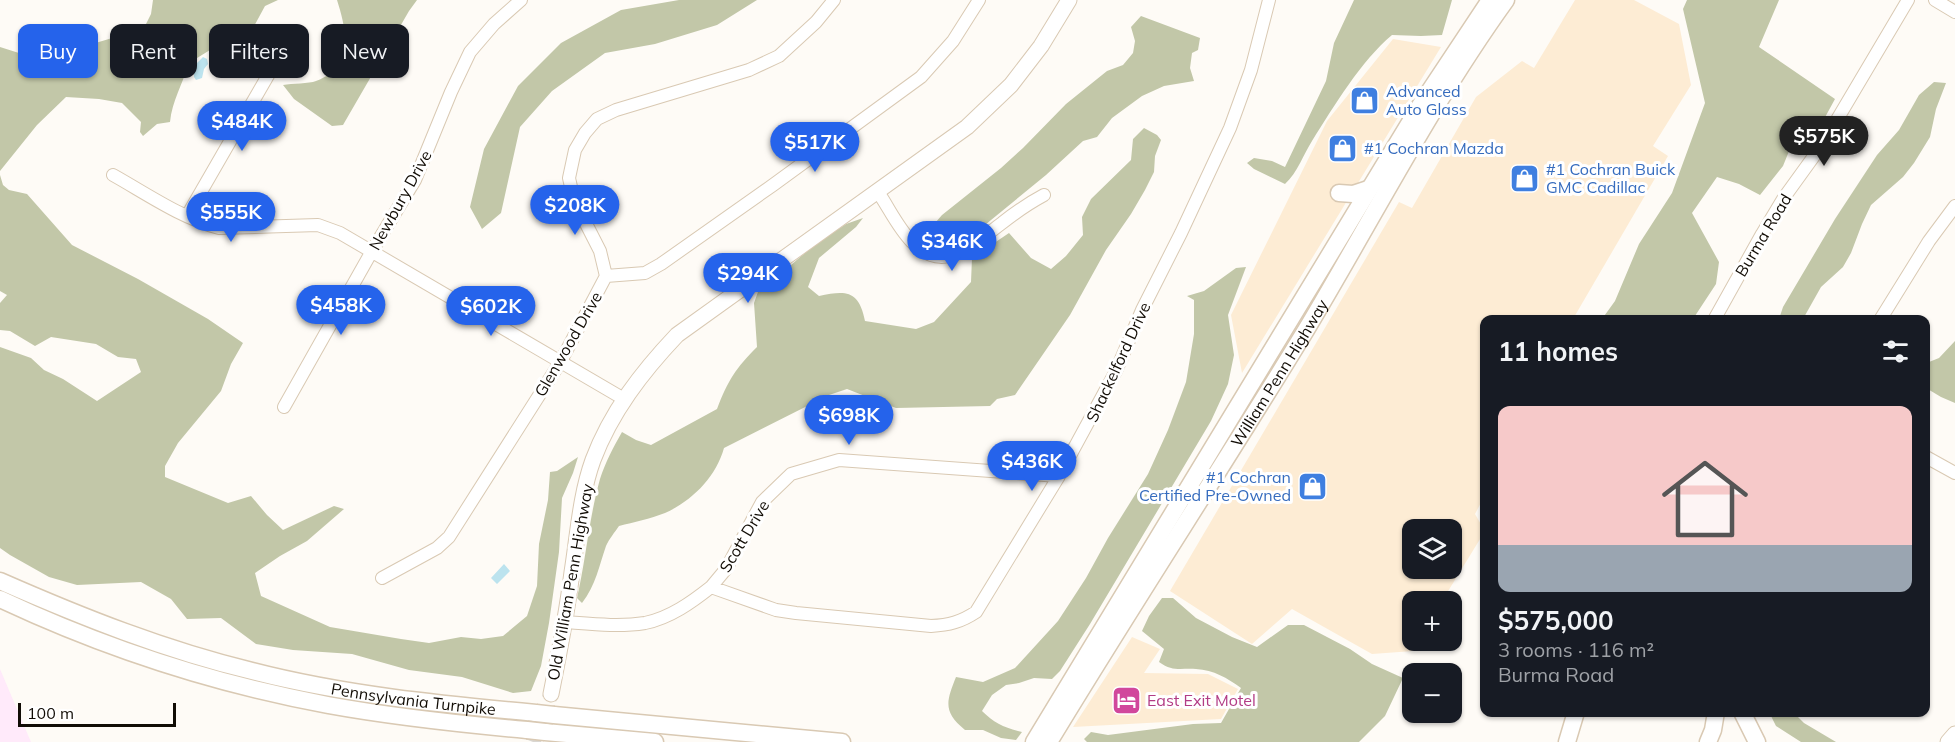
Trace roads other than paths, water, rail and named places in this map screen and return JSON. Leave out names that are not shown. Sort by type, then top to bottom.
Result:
[{"type":"highway","name":"William Penn Highway","points":[[1034,742],[1368,189],[1490,0]]},
{"type":"highway","name":"William Penn Highway","points":[[1049,742],[1226,460],[1352,253],[1428,120],[1506,0]]},
{"type":"highway","points":[[1349,221],[1346,204],[1339,193],[1353,194],[1368,189]]},
{"type":"highway","name":"Pennsylvania Turnpike","points":[[0,581],[147,641],[253,672],[363,694],[444,705],[843,742]]},
{"type":"highway","name":"Pennsylvania Turnpike","points":[[0,599],[55,624],[121,649],[193,673],[257,690],[372,713],[655,742]]},
{"type":"highway","points":[[1556,742],[1562,717]]},
{"type":"highway","points":[[1567,742],[1574,717]]},
{"type":"highway","points":[[1708,742],[1715,717]]},
{"type":"highway","points":[[1744,717],[1757,742]]},
{"type":"main road","name":"Old William Penn Highway","points":[[551,694],[566,622],[583,496],[593,460],[606,430],[648,365],[677,335],[967,127],[1011,85],[1041,46],[1069,0]]},
{"type":"main road","points":[[1948,742],[1955,734]]},
{"type":"street","name":"Newbury Drive","points":[[284,407],[372,251],[416,180],[451,92],[470,52],[494,24],[521,0]]},
{"type":"street","name":"Glenwood Drive","points":[[382,578],[437,548],[449,537],[561,361],[606,276],[600,251],[574,200],[569,178],[575,150],[585,133],[597,119],[616,110],[749,70],[779,56],[816,22],[834,0]]},
{"type":"street","points":[[606,276],[645,273],[661,264],[921,76],[953,41],[979,0]]},
{"type":"street","name":"Shackelford Drive","points":[[711,587],[776,610],[931,626],[963,621],[976,612],[1059,476],[1116,371],[1142,310],[1230,128],[1251,70],[1269,0]]},
{"type":"street","name":"Burma Road","points":[[1717,315],[1762,234],[1822,145],[1908,0]]},
{"type":"street","points":[[1935,0],[1955,12]]},
{"type":"street","points":[[187,216],[267,78]]},
{"type":"street","points":[[113,175],[187,216],[219,228],[318,225],[340,233],[624,399]]},
{"type":"street","points":[[878,192],[910,240],[928,254],[938,257],[951,257],[965,251],[1023,207],[1044,195]]},
{"type":"street","points":[[1883,315],[1929,242],[1955,206]]},
{"type":"street","points":[[1930,459],[1955,473]]},
{"type":"street","name":"Scott Drive","points":[[711,587],[726,569],[762,502],[790,474],[839,460],[1059,476]]},
{"type":"street","points":[[566,622],[614,625],[646,623],[668,615],[690,603],[711,587]]},
{"type":"water","points":[[203,57],[207,59],[208,64],[202,78],[196,80],[195,78],[197,78],[197,63]]},
{"type":"water","points":[[504,564],[510,571],[497,584],[491,578]]},
{"type":"tunnel","points":[[533,742],[551,694]]},
{"type":"place","name":"Advanced Auto Glass","points":[[1365,100]]},
{"type":"place","name":"#1 Cochran Mazda","points":[[1343,148]]},
{"type":"place","name":"#1 Cochran Buick GMC Cadillac","points":[[1525,178]]},
{"type":"place","name":"#1 Cochran Certified Pre-Owned","points":[[1312,486]]},
{"type":"place","name":"East Exit Motel","points":[[1126,700]]}]
